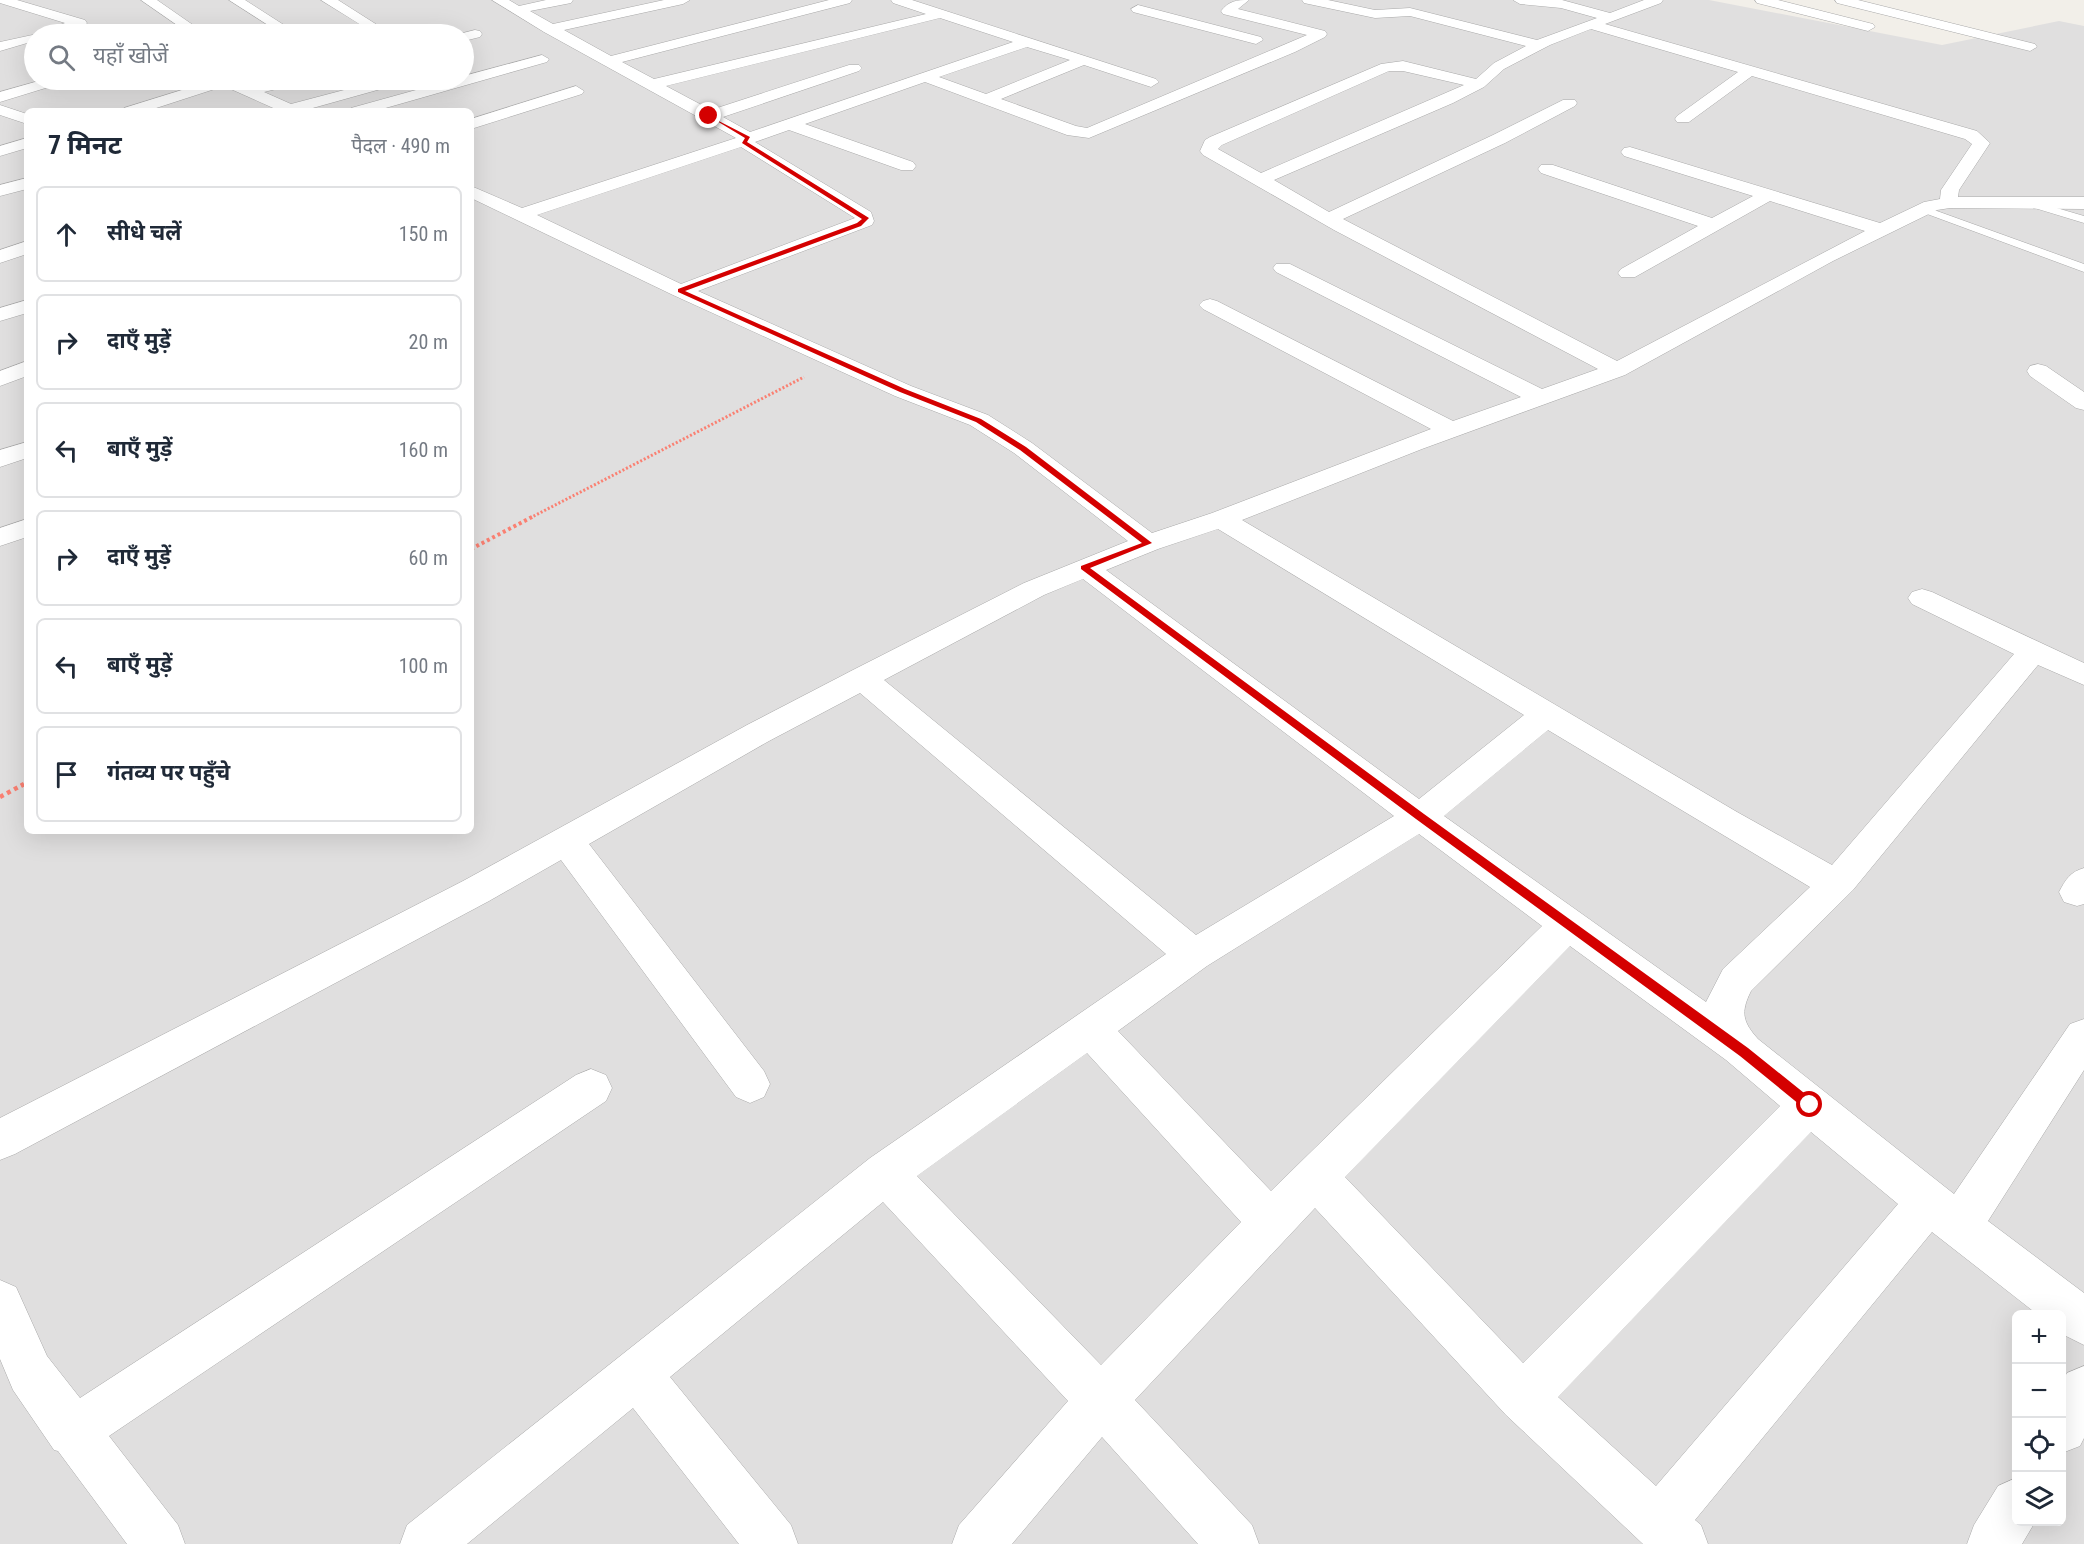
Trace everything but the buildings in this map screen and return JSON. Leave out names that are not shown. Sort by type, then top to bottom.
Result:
[{"type":"street","points":[[3,0],[80,23],[77,24]]},
{"type":"street","points":[[148,0],[184,24]]},
{"type":"street","points":[[236,0],[275,24]]},
{"type":"street","points":[[328,0],[368,24]]},
{"type":"street","points":[[499,0],[607,61],[653,84],[747,139]]},
{"type":"street","points":[[517,10],[566,0]]},
{"type":"street","points":[[549,29],[683,0]]},
{"type":"street","points":[[735,13],[790,0]]},
{"type":"street","points":[[607,61],[845,0]]},
{"type":"street","points":[[898,0],[1151,82]]},
{"type":"street","points":[[924,77],[1073,131],[1089,133],[1290,49],[1320,34],[1228,11],[1242,0]]},
{"type":"street","points":[[1309,0],[1375,14],[1410,12],[1539,45]]},
{"type":"street","points":[[1520,0],[1562,4],[1610,17]]},
{"type":"street","points":[[1259,180],[1447,100],[1479,84],[1499,66],[1539,45],[1656,0]]},
{"type":"street","points":[[1762,0],[1869,28]]},
{"type":"street","points":[[1842,0],[2030,47]]},
{"type":"street","points":[[1138,9],[1290,49]]},
{"type":"street","points":[[653,84],[940,14]]},
{"type":"street","points":[[1592,25],[1956,129],[1977,139],[1981,143],[1948,195],[1937,206]]},
{"type":"street","points":[[0,30],[24,35]]},
{"type":"street","points":[[0,47],[24,40]]},
{"type":"street","points":[[520,215],[1027,42]]},
{"type":"street","points":[[585,48],[608,43]]},
{"type":"street","points":[[474,77],[542,58]]},
{"type":"street","points":[[986,100],[1084,60]]},
{"type":"street","points":[[1479,84],[1391,65],[1211,144],[1209,152],[1329,219],[1617,370]]},
{"type":"street","points":[[709,116],[854,68]]},
{"type":"street","points":[[1683,118],[1751,70]]},
{"type":"street","points":[[0,97],[24,90]]},
{"type":"street","points":[[139,108],[194,90]]},
{"type":"street","points":[[250,91],[254,90]]},
{"type":"street","points":[[250,91],[286,107],[358,90]]},
{"type":"street","points":[[367,108],[430,90]]},
{"type":"street","points":[[474,123],[576,91]]},
{"type":"street","points":[[1329,219],[1500,139],[1569,103]]},
{"type":"street","points":[[0,110],[24,118]]},
{"type":"street","points":[[789,124],[907,166]]},
{"type":"street","points":[[680,291],[865,221],[864,216],[744,142],[747,139]]},
{"type":"street","points":[[0,151],[24,144]]},
{"type":"street","points":[[1630,152],[1879,230]]},
{"type":"street","points":[[1547,169],[1713,225]]},
{"type":"street","points":[[0,192],[24,184]]},
{"type":"street","points":[[474,192],[680,291],[903,391],[955,410],[993,429],[1023,448],[1148,543]]},
{"type":"street","points":[[1628,273],[1768,195]]},
{"type":"street","points":[[0,1140],[465,897],[758,733],[1034,589],[1084,567],[1221,519],[1451,430],[1617,370],[1879,230],[1937,206],[2084,203]]},
{"type":"street","points":[[0,257],[24,248]]},
{"type":"street","points":[[1282,268],[1540,397]]},
{"type":"street","points":[[1210,305],[1451,430]]},
{"type":"street","points":[[0,315],[24,307]]},
{"type":"street","points":[[0,379],[24,369]]},
{"type":"street","points":[[2038,371],[2084,403]]},
{"type":"street","points":[[0,459],[24,450]]},
{"type":"street","points":[[1221,519],[1835,884]]},
{"type":"street","points":[[0,538],[24,528]]},
{"type":"street","points":[[1084,567],[1420,817],[1744,1052],[1944,1214],[2084,1322]]},
{"type":"street","points":[[1922,597],[2084,675]]},
{"type":"street","points":[[1744,1052],[1730,1036],[1725,1022],[1725,1004],[1737,980],[1835,884],[2033,651]]},
{"type":"street","points":[[862,678],[1194,955]]},
{"type":"street","points":[[426,1544],[885,1173],[1194,955],[1420,817],[1546,714]]},
{"type":"street","points":[[567,841],[750,1084]]},
{"type":"street","points":[[978,1544],[1101,1400],[1316,1177],[1568,924]]},
{"type":"street","points":[[1090,1028],[1271,1223]]},
{"type":"street","points":[[1316,1177],[1523,1398],[1671,1534],[1944,1214],[2084,1036]]},
{"type":"street","points":[[72,1432],[591,1088]]},
{"type":"street","points":[[1523,1398],[1810,1105]]},
{"type":"street","points":[[885,1173],[1101,1400],[1233,1544]]},
{"type":"street","points":[[0,1303],[30,1373],[72,1432],[159,1544]]},
{"type":"street","points":[[636,1373],[771,1544]]},
{"type":"street","points":[[2066,1420],[2084,1389]]},
{"type":"street","points":[[1993,1544],[2012,1511]]},
{"type":"lane","points":[[2029,203],[2084,220]]},
{"type":"lane","points":[[1937,206],[2084,268]]},
{"type":"path","points":[[474,547],[791,382],[811,375],[859,371]]},
{"type":"path","points":[[0,797],[24,785]]},
{"type":"shaded area","points":[[0,0],[1709,0],[1942,45],[2059,21],[2084,26],[2084,1544],[0,1544]]},
{"type":"route","points":[[709,116],[748,138],[744,142],[866,218],[859,224],[680,291],[903,391],[979,420],[1023,448],[1148,543],[1084,567],[1420,817],[1744,1052],[1810,1105]]}]
